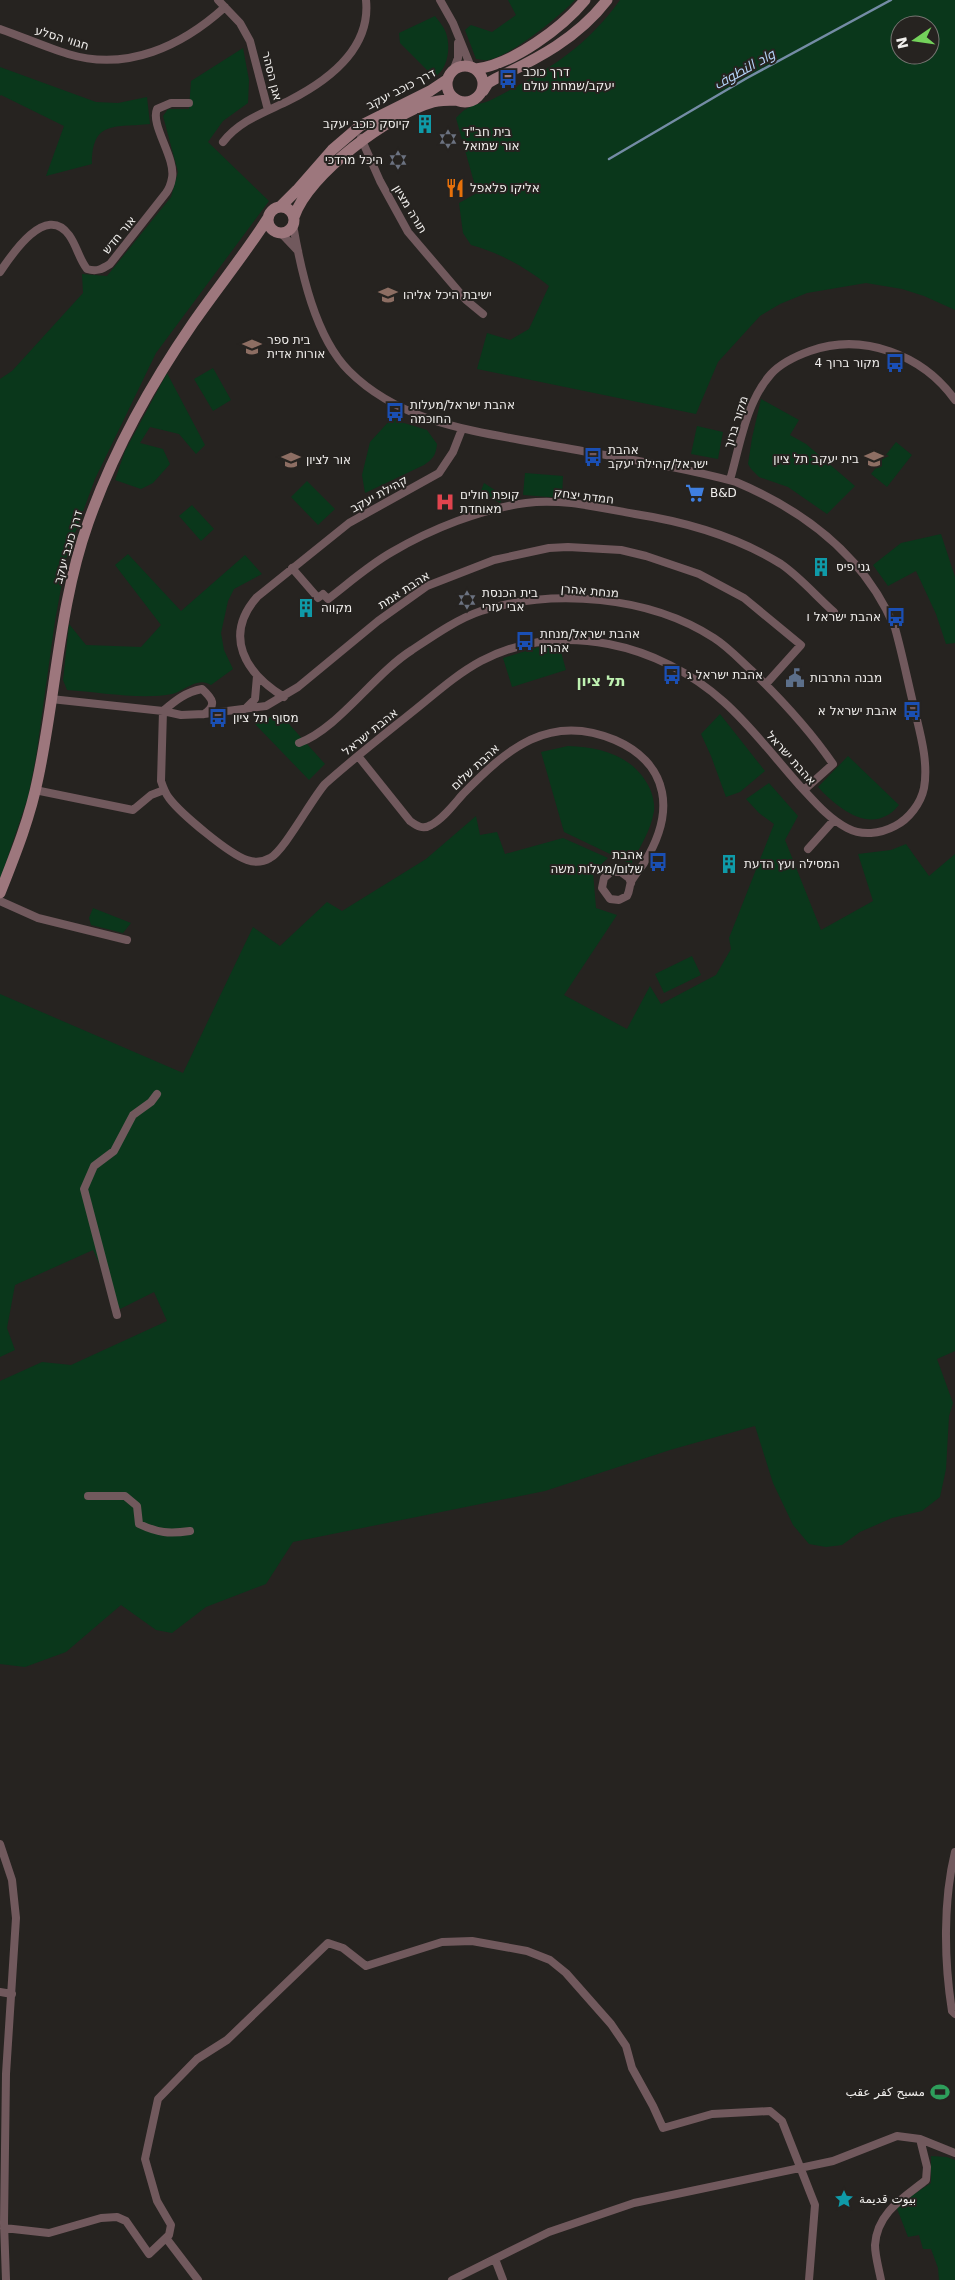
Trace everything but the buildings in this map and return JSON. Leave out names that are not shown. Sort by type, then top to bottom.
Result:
[{"type":"street","name":"אגן הסהר","points":[[218,0],[240,23],[250,41],[268,110]]},
{"type":"street","points":[[223,142],[236,128],[315,85],[354,51],[363,30],[366,0]]},
{"type":"street","points":[[440,0],[473,68],[483,80],[483,91]]},
{"type":"street","points":[[451,75],[458,68],[498,64],[533,44],[566,20],[585,0]]},
{"type":"street","points":[[457,34],[458,58],[448,88],[456,100],[471,102],[483,91],[488,83],[538,58],[566,40],[592,18],[607,0]]},
{"type":"street","name":"חגווי הסלע","points":[[0,29],[69,54],[88,59],[115,60],[145,55],[164,49],[204,25],[225,7]]},
{"type":"street","name":"דרך כוכב יעקב","points":[[280,207],[332,150],[357,129],[380,115],[430,92],[451,75]]},
{"type":"street","name":"דרך כוכב יעקב","points":[[293,221],[302,199],[312,187],[331,167],[362,141],[418,108],[436,101],[456,100]]},
{"type":"street","name":"אור חדש","points":[[0,272],[22,242],[32,233],[50,225],[58,226],[69,235],[88,269],[94,271],[102,270],[110,264],[166,193],[171,183],[172,165],[155,113],[162,105],[189,103]]},
{"type":"street","name":"תורה מציון","points":[[357,129],[399,217],[420,247],[466,300],[483,314]]},
{"type":"street","points":[[279,233],[288,231],[293,221],[289,209],[280,207],[272,210],[268,218],[270,227],[279,233],[300,254]]},
{"type":"street","name":"דרך כוכב יעקב","points":[[0,892],[23,834],[35,790],[69,593],[82,540],[100,491],[134,420],[161,372],[194,321],[251,245],[268,218]]},
{"type":"street","name":"אהבת ישראל","points":[[164,790],[176,806],[214,838],[246,860],[259,862],[271,858],[321,788],[446,684],[480,661],[533,642],[549,640],[583,640],[625,647],[672,666],[694,678],[726,703],[804,790],[834,820],[849,829],[860,833],[880,832],[900,823],[910,814],[922,794],[925,784],[924,757],[895,628],[875,591],[836,544],[817,526],[778,501],[730,480],[462,429],[413,414],[398,407],[379,395],[348,370],[326,338],[309,295],[293,221]]},
{"type":"street","name":"דרך כוכב יעקב","points":[[251,245],[263,236],[279,233]]},
{"type":"street","name":"מקור ברוך","points":[[730,480],[757,394],[772,373],[797,356],[833,345],[850,344],[888,351],[915,362],[932,373],[955,400]]},
{"type":"street","name":"קהילת יעקב","points":[[284,697],[269,688],[257,676],[242,652],[239,635],[240,625],[246,611],[257,597],[349,523],[439,472],[453,452],[462,429]]},
{"type":"street","name":"חמדת יצחק","points":[[292,568],[318,598],[324,594],[328,599],[392,552],[440,529],[513,506],[527,503],[556,502],[643,515],[706,528],[738,541],[782,565],[834,612]]},
{"type":"street","name":"אהבת אמת","points":[[50,699],[163,711],[181,715],[243,711],[266,706],[284,697],[378,621],[427,586],[494,560],[549,548],[568,547],[621,550],[646,556],[699,574],[744,598],[801,645],[766,684]]},
{"type":"street","name":"מנחת אהרן","points":[[299,743],[321,730],[378,676],[410,651],[480,611],[505,604],[558,599],[582,599],[634,606],[663,614],[714,638],[735,654],[766,684],[818,741],[833,764],[804,790]]},
{"type":"street","points":[[243,711],[255,699],[257,676]]},
{"type":"street","points":[[35,790],[133,810],[151,796],[164,790],[160,781],[163,711],[179,698],[192,691],[202,689],[210,696],[213,704],[211,709],[204,714]]},
{"type":"street","name":"אהבת שלום","points":[[358,756],[410,821],[425,828],[438,820],[495,762],[526,741],[562,732],[579,731],[608,737],[626,745],[650,765],[661,788],[664,801],[661,826],[642,866]]},
{"type":"street","points":[[808,849],[834,820]]},
{"type":"street","points":[[642,866],[631,883],[630,892],[623,899],[610,899],[603,892],[602,883],[607,874],[616,871],[626,874],[642,866]]},
{"type":"street","points":[[626,874],[631,883]]},
{"type":"street","points":[[0,901],[38,918],[127,940]]},
{"type":"street","points":[[117,1315],[84,1189],[94,1166],[114,1151],[133,1115],[151,1102],[157,1094]]},
{"type":"street","points":[[88,1496],[125,1496],[137,1506],[139,1524],[154,1531],[173,1533],[190,1531]]},
{"type":"street","points":[[0,1844],[12,1880],[16,1918],[6,2074],[3,2225],[6,2280]]},
{"type":"street","points":[[955,1852],[947,1918],[947,1977],[952,1989],[955,2014]]},
{"type":"street","points":[[3,2225],[49,2233],[101,2218],[117,2217],[126,2221],[150,2254],[169,2235],[171,2225],[157,2200],[145,2159],[158,2099],[197,2059],[227,2040],[328,1943],[343,1948],[366,1966],[442,1942],[472,1941],[527,1951],[550,1960],[566,1973],[611,2024],[626,2046],[632,2068],[663,2128],[712,2114],[770,2111],[782,2121],[815,2205],[809,2280]]},
{"type":"street","points":[[0,1992],[12,1994]]},
{"type":"street","points":[[452,2280],[549,2232],[634,2203],[833,2161],[897,2136],[920,2138],[955,2153]]},
{"type":"street","points":[[881,2280],[875,2246],[889,2208],[926,2180],[927,2167],[920,2138]]},
{"type":"street","points":[[166,2238],[198,2280]]},
{"type":"street","points":[[495,2259],[504,2280]]},
{"type":"green space","points":[[508,0],[575,0],[547,25],[521,44],[498,57],[488,60],[476,59],[465,30],[471,25],[492,32],[516,15]]},
{"type":"green space","points":[[620,0],[955,0],[955,310],[924,296],[902,289],[866,283],[807,293],[780,304],[760,316],[718,362],[696,414],[477,369],[487,333],[510,340],[529,329],[549,286],[512,261],[471,245],[463,233],[459,203],[477,193],[456,118],[471,106],[490,101],[547,69],[592,33]]},
{"type":"green space","points":[[435,16],[445,31],[448,51],[445,64],[439,74],[434,77],[400,43],[399,33]]},
{"type":"green space","points":[[243,48],[249,80],[248,103],[223,121],[208,142],[269,201],[156,353],[95,479],[67,555],[55,621],[36,757],[28,797],[0,880],[0,379],[12,371],[83,293],[82,274],[107,276],[171,197],[178,172],[163,116],[168,109],[189,109],[191,81]]},
{"type":"green space","points":[[0,67],[96,102],[118,103],[147,97],[150,124],[108,129],[96,139],[92,164],[46,176],[64,126],[0,96]]},
{"type":"green space","points":[[213,368],[231,400],[213,411],[194,379]]},
{"type":"green space","points":[[167,373],[205,445],[196,454],[179,434],[150,427],[140,443],[163,449],[170,464],[153,483],[141,489],[115,480],[125,451]]},
{"type":"green space","points":[[761,399],[799,420],[790,435],[806,444],[855,486],[827,514],[788,487],[759,477],[748,464]]},
{"type":"green space","points":[[391,419],[427,430],[437,444],[435,454],[424,465],[365,493],[362,475],[370,442]]},
{"type":"green space","points":[[697,426],[723,432],[718,459],[691,454]]},
{"type":"green space","points":[[896,442],[912,455],[887,487],[871,474]]},
{"type":"green space","points":[[525,473],[563,476],[562,498],[523,495]]},
{"type":"green space","points":[[307,481],[335,509],[318,525],[291,497]]},
{"type":"green space","points":[[484,483],[504,496],[500,503],[481,491]]},
{"type":"green space","points":[[192,505],[214,529],[201,541],[179,516]]},
{"type":"green space","points":[[941,534],[955,577],[955,643],[946,644],[936,614],[916,571],[888,586],[873,565],[901,543]]},
{"type":"green space","points":[[128,554],[181,611],[245,555],[262,574],[234,589],[228,601],[221,633],[224,650],[233,669],[211,685],[201,682],[196,683],[172,694],[160,696],[134,696],[67,690],[63,680],[69,624],[86,645],[141,647],[161,625],[115,565]]},
{"type":"green space","points":[[558,641],[566,670],[512,687],[503,658]]},
{"type":"green space","points":[[280,714],[325,764],[309,780],[254,723]]},
{"type":"green space","points":[[720,714],[765,771],[740,792],[726,797],[701,734]]},
{"type":"green space","points":[[568,746],[591,748],[614,755],[633,766],[648,785],[654,801],[653,818],[631,864],[564,832],[541,752]]},
{"type":"green space","points":[[848,756],[899,805],[889,814],[878,819],[856,816],[835,804],[818,787]]},
{"type":"green space","points":[[769,783],[798,816],[785,840],[821,930],[873,901],[858,854],[891,850],[906,844],[929,876],[955,854],[955,1351],[937,1359],[953,1403],[949,1416],[946,1469],[940,1497],[922,1511],[892,1518],[860,1532],[842,1545],[826,1547],[809,1544],[793,1525],[773,1483],[755,1426],[670,1450],[545,1491],[293,1542],[266,1584],[206,1607],[172,1633],[156,1630],[121,1605],[66,1652],[25,1667],[0,1664],[0,1381],[42,1362],[71,1365],[167,1321],[154,1292],[120,1309],[93,1250],[15,1285],[7,1328],[15,1350],[0,1357],[0,994],[183,1073],[253,927],[280,946],[327,902],[342,911],[426,859],[476,816],[480,835],[497,832],[505,854],[563,838],[608,858],[593,872],[596,908],[617,915],[564,995],[627,1029],[650,986],[661,1004],[716,975],[731,949],[729,938],[774,824],[759,813],[746,799]]},
{"type":"green space","points":[[93,908],[131,923],[123,933],[91,925],[89,918]]},
{"type":"green space","points":[[692,956],[701,975],[664,993],[655,974]]},
{"type":"green space","points":[[931,2156],[947,2157],[955,2160],[955,2280],[939,2280],[938,2268],[931,2249],[923,2249],[919,2235],[908,2237],[896,2206],[931,2183]]},
{"type":"waterway","name":"واد النطوف","points":[[609,159],[747,78],[891,0]]},
{"type":"place","name":"דרך כוכב יעקב/שמחת עולם","points":[[508,79]]},
{"type":"place","name":"קיוסק כוכב יעקב","points":[[425,124]]},
{"type":"place","name":"בית חב\"ד אור שמואל","points":[[448,139]]},
{"type":"place","name":"היכל מרדכי","points":[[398,160]]},
{"type":"place","name":"אליקו פלאפל","points":[[455,188]]},
{"type":"place","name":"ישיבת היכל אליהו","points":[[388,295]]},
{"type":"place","name":"בית ספר אורות אדית","points":[[252,347]]},
{"type":"place","name":"מקור ברוך 4","points":[[895,363]]},
{"type":"place","name":"אהבת ישראל/מעלות החוכמה","points":[[395,412]]},
{"type":"place","name":"אהבת ישראל/קהילת יעקב","points":[[593,457]]},
{"type":"place","name":"בית יעקב תל ציון","points":[[874,459]]},
{"type":"place","name":"אור לציון","points":[[291,460]]},
{"type":"place","name":"B&D","points":[[695,493]]},
{"type":"place","name":"קופת חולים מאוחדת","points":[[445,502]]},
{"type":"place","name":"גני פיס","points":[[821,567]]},
{"type":"place","name":"בית הכנסת אבי עזרי","points":[[467,600]]},
{"type":"place","name":"מקווה","points":[[306,608]]},
{"type":"place","name":"אהבת ישראל ו","points":[[896,617]]},
{"type":"place","name":"אהבת ישראל/מנחת אהרון","points":[[525,641]]},
{"type":"place","name":"אהבת ישראל ג","points":[[672,675]]},
{"type":"place","name":"מבנה התרבות","points":[[795,678]]},
{"type":"place","name":"אהבת ישראל א","points":[[912,711]]},
{"type":"place","name":"מסוף תל ציון","points":[[218,718]]},
{"type":"place","name":"אהבת שלום/מעלות משה","points":[[658,862]]},
{"type":"place","name":"המסילה ועץ הדעת","points":[[729,864]]},
{"type":"place","name":"مسبح كفر عقب","points":[[940,2092]]},
{"type":"place","name":"بيوت قديمة","points":[[844,2199]]},
{"type":"district","name":"תל ציון","points":[[601,681]]}]
